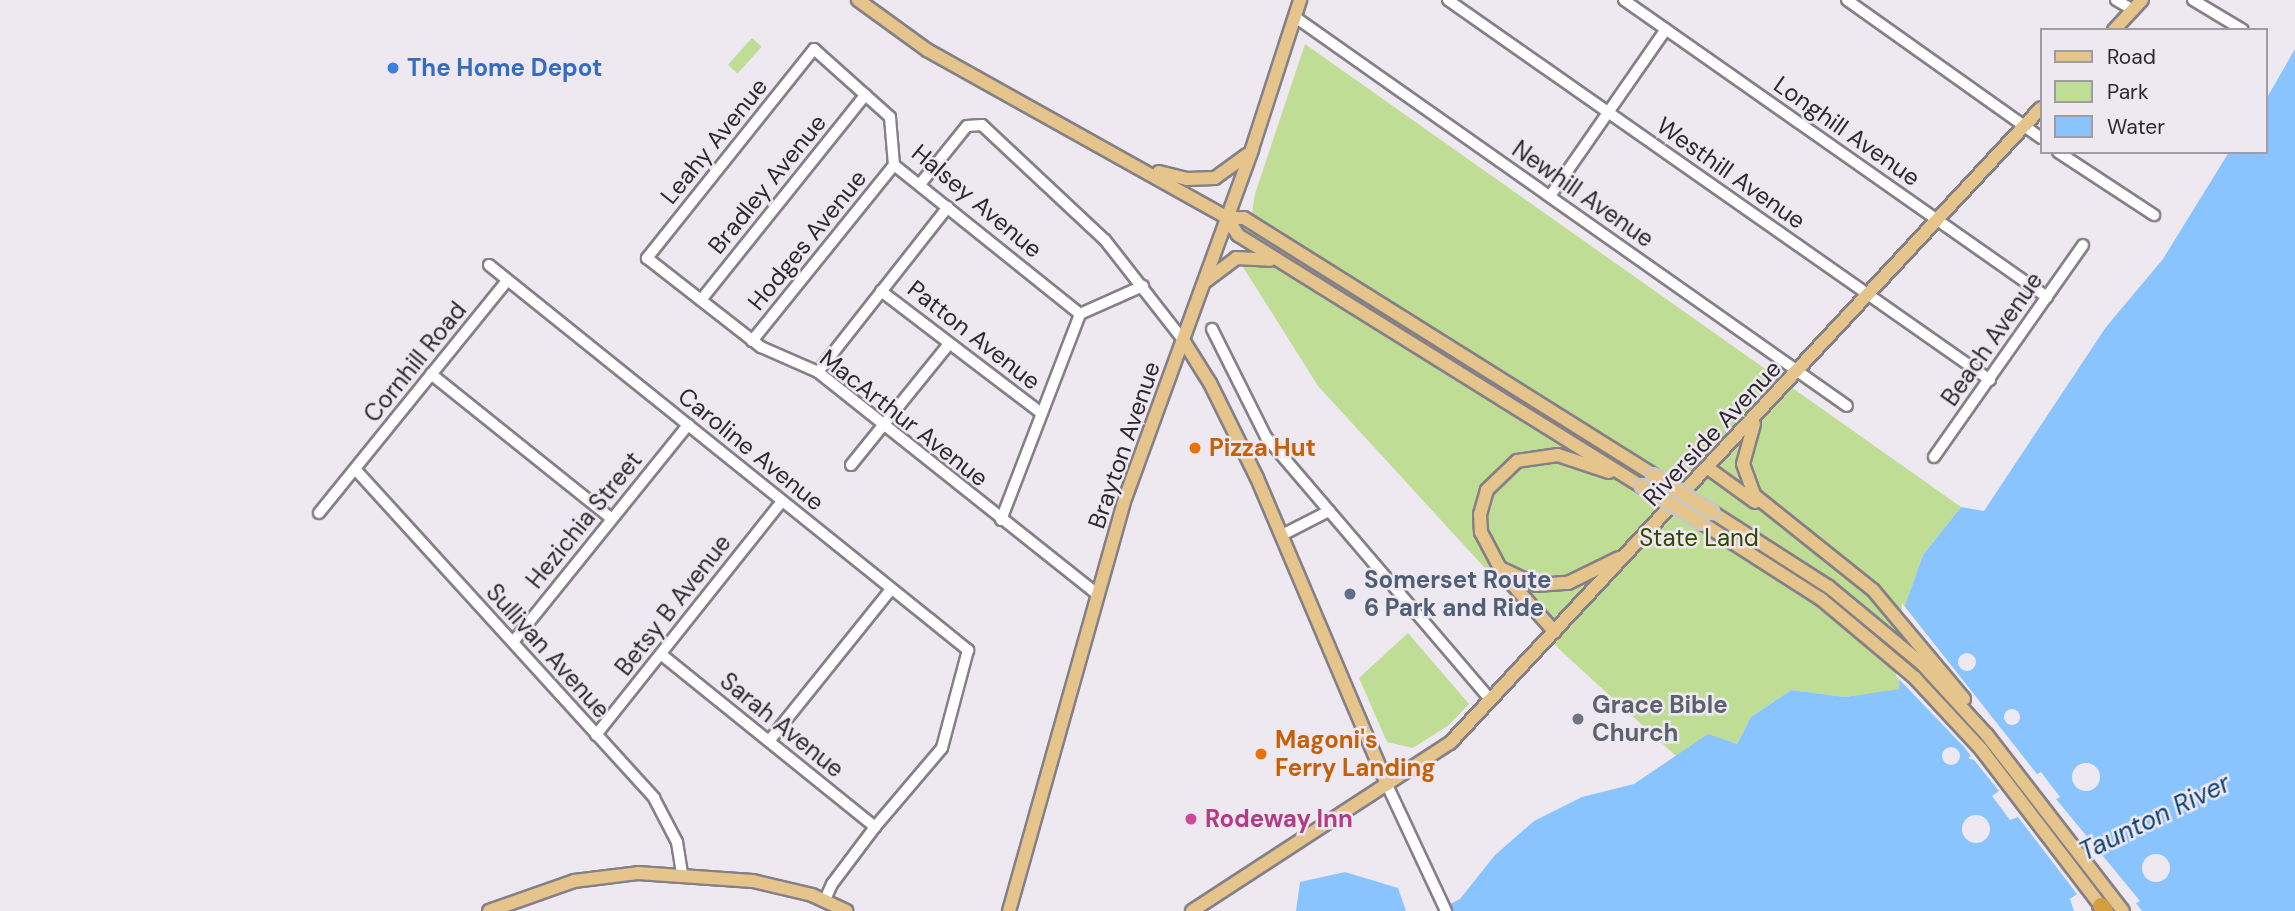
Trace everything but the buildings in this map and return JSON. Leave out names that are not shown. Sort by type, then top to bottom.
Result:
[{"type":"main road","points":[[858,0],[920,45],[1143,168],[1227,218],[1238,235],[1821,599],[1886,651],[1938,701],[2104,909]]},
{"type":"main road","name":"Brayton Avenue","points":[[1009,911],[1126,496],[1252,149],[1300,0]]},
{"type":"main road","points":[[2116,28],[2137,5]]},
{"type":"main road","name":"Riverside Avenue","points":[[1192,911],[1450,743],[2039,110]]},
{"type":"main road","points":[[1143,168],[1209,180],[1227,173],[1252,149]]},
{"type":"main road","points":[[1227,218],[1244,218],[1829,587],[1927,669],[2017,773]]},
{"type":"main road","points":[[1203,284],[1227,262],[1242,257],[1265,258],[1291,268]]},
{"type":"main road","points":[[1183,340],[1226,413],[1282,536],[1387,785]]},
{"type":"main road","points":[[1757,416],[1743,454],[1744,473],[1754,495],[1845,565],[1927,649],[2017,773],[2123,911]]},
{"type":"main road","points":[[1555,632],[1495,563],[1480,532],[1481,506],[1491,482],[1517,461],[1559,455],[1642,486]]},
{"type":"main road","points":[[1708,468],[1785,520]]},
{"type":"main road","points":[[1495,563],[1520,580],[1552,586],[1577,579],[1629,553]]},
{"type":"main road","points":[[489,911],[545,889],[594,877],[682,875],[753,881],[825,900],[846,911]]},
{"type":"street","name":"Westhill Avenue","points":[[1448,0],[1990,380]]},
{"type":"street","name":"Longhill Avenue","points":[[1624,0],[2047,297]]},
{"type":"street","points":[[1847,0],[2039,136]]},
{"type":"street","points":[[2116,0],[2137,5]]},
{"type":"street","points":[[2193,0],[2240,28]]},
{"type":"street","name":"Newhill Avenue","points":[[1295,17],[1847,406]]},
{"type":"street","points":[[1550,197],[1666,29]]},
{"type":"street","name":"Halsey Avenue","points":[[814,49],[890,117],[894,165],[921,183],[1080,314]]},
{"type":"street","name":"Leahy Avenue","points":[[647,258],[814,49]]},
{"type":"street","name":"Bradley Avenue","points":[[701,300],[865,95]]},
{"type":"street","points":[[921,183],[973,124],[984,127],[1088,224],[1143,286],[1183,340]]},
{"type":"street","points":[[2061,154],[2154,215]]},
{"type":"street","name":"Hodges Avenue","points":[[752,341],[894,165]]},
{"type":"street","points":[[818,372],[948,207]]},
{"type":"street","name":"Beach Avenue","points":[[1934,457],[2083,245]]},
{"type":"street","name":"MacArthur Avenue","points":[[647,258],[752,341],[818,372],[1097,594]]},
{"type":"street","name":"Caroline Avenue","points":[[489,265],[968,650],[942,748],[875,827]]},
{"type":"street","name":"Cornhill Road","points":[[319,513],[507,281]]},
{"type":"street","points":[[1001,520],[1080,314],[1143,286]]},
{"type":"street","name":"Patton Avenue","points":[[881,291],[1041,414]]},
{"type":"street","points":[[1212,329],[1266,437],[1491,700]]},
{"type":"street","points":[[851,465],[949,344]]},
{"type":"street","points":[[431,374],[611,518]]},
{"type":"street","name":"Hezichia Street","points":[[513,642],[688,425]]},
{"type":"street","name":"Sullivan Avenue","points":[[356,470],[663,810],[677,842],[682,875]]},
{"type":"street","name":"Betsy B Avenue","points":[[596,735],[662,655],[782,500]]},
{"type":"street","points":[[1282,536],[1329,511]]},
{"type":"street","points":[[769,741],[891,589]]},
{"type":"street","name":"Sarah Avenue","points":[[662,655],[875,827]]},
{"type":"street","points":[[1387,785],[1445,909]]},
{"type":"street","points":[[825,900],[832,884],[875,827]]},
{"type":"green space","points":[[752,38],[762,47],[738,73],[728,65]]},
{"type":"green space","name":"State Land","points":[[1305,44],[1961,507],[1923,555],[1903,611],[1899,690],[1845,697],[1791,690],[1751,717],[1737,744],[1708,735],[1676,756],[1561,651],[1318,386],[1243,267],[1255,194]]},
{"type":"green space","points":[[1408,633],[1469,704],[1449,725],[1413,748],[1387,742],[1359,678]]},
{"type":"water","name":"Taunton River","points":[[2295,49],[2295,911],[1437,911],[1460,899],[1495,855],[1534,821],[1582,797],[1634,784],[1708,734],[1737,744],[1751,717],[1791,690],[1845,697],[1899,689],[1903,611],[1923,555],[1961,507],[1984,511],[2106,327],[2163,259],[2228,154],[2267,154],[2267,98]]},
{"type":"water","points":[[1345,872],[1398,888],[1406,911],[1296,911],[1300,882]]},
{"type":"pier","points":[[1902,603],[2037,774],[2041,772],[2060,797],[2056,799],[2140,901],[2136,903],[2142,911],[2074,911],[2070,899],[2077,894],[2018,817],[2010,820],[1992,796],[1999,791],[1974,760],[1968,758],[1971,756],[1964,747],[1896,676]]},
{"type":"pier","points":[[1967,653],[1973,656],[1976,662],[1973,668],[1967,671],[1961,668],[1958,662],[1961,656]]},
{"type":"pier","points":[[2009,709],[2015,709],[2020,717],[2018,723],[2009,725],[2004,720],[2004,714]]},
{"type":"pier","points":[[1951,747],[1957,750],[1960,756],[1957,762],[1951,765],[1945,762],[1942,756],[1945,750]]},
{"type":"pier","points":[[2086,763],[2096,767],[2100,777],[2096,787],[2086,791],[2076,787],[2072,777],[2076,767]]},
{"type":"pier","points":[[1976,815],[1986,819],[1990,829],[1986,839],[1976,843],[1966,839],[1962,829],[1966,819]]},
{"type":"pier","points":[[2156,854],[2166,858],[2170,868],[2166,878],[2156,882],[2146,878],[2142,868],[2146,858]]},
{"type":"place","name":"The Home Depot","points":[[393,68]]},
{"type":"place","name":"Pizza Hut","points":[[1195,448]]},
{"type":"place","name":"Somerset Route 6 Park and Ride","points":[[1350,594]]},
{"type":"place","name":"Grace Bible Church","points":[[1578,719]]},
{"type":"place","name":"Magoni's Ferry Landing","points":[[1261,754]]},
{"type":"place","name":"Rodeway Inn","points":[[1191,819]]}]
